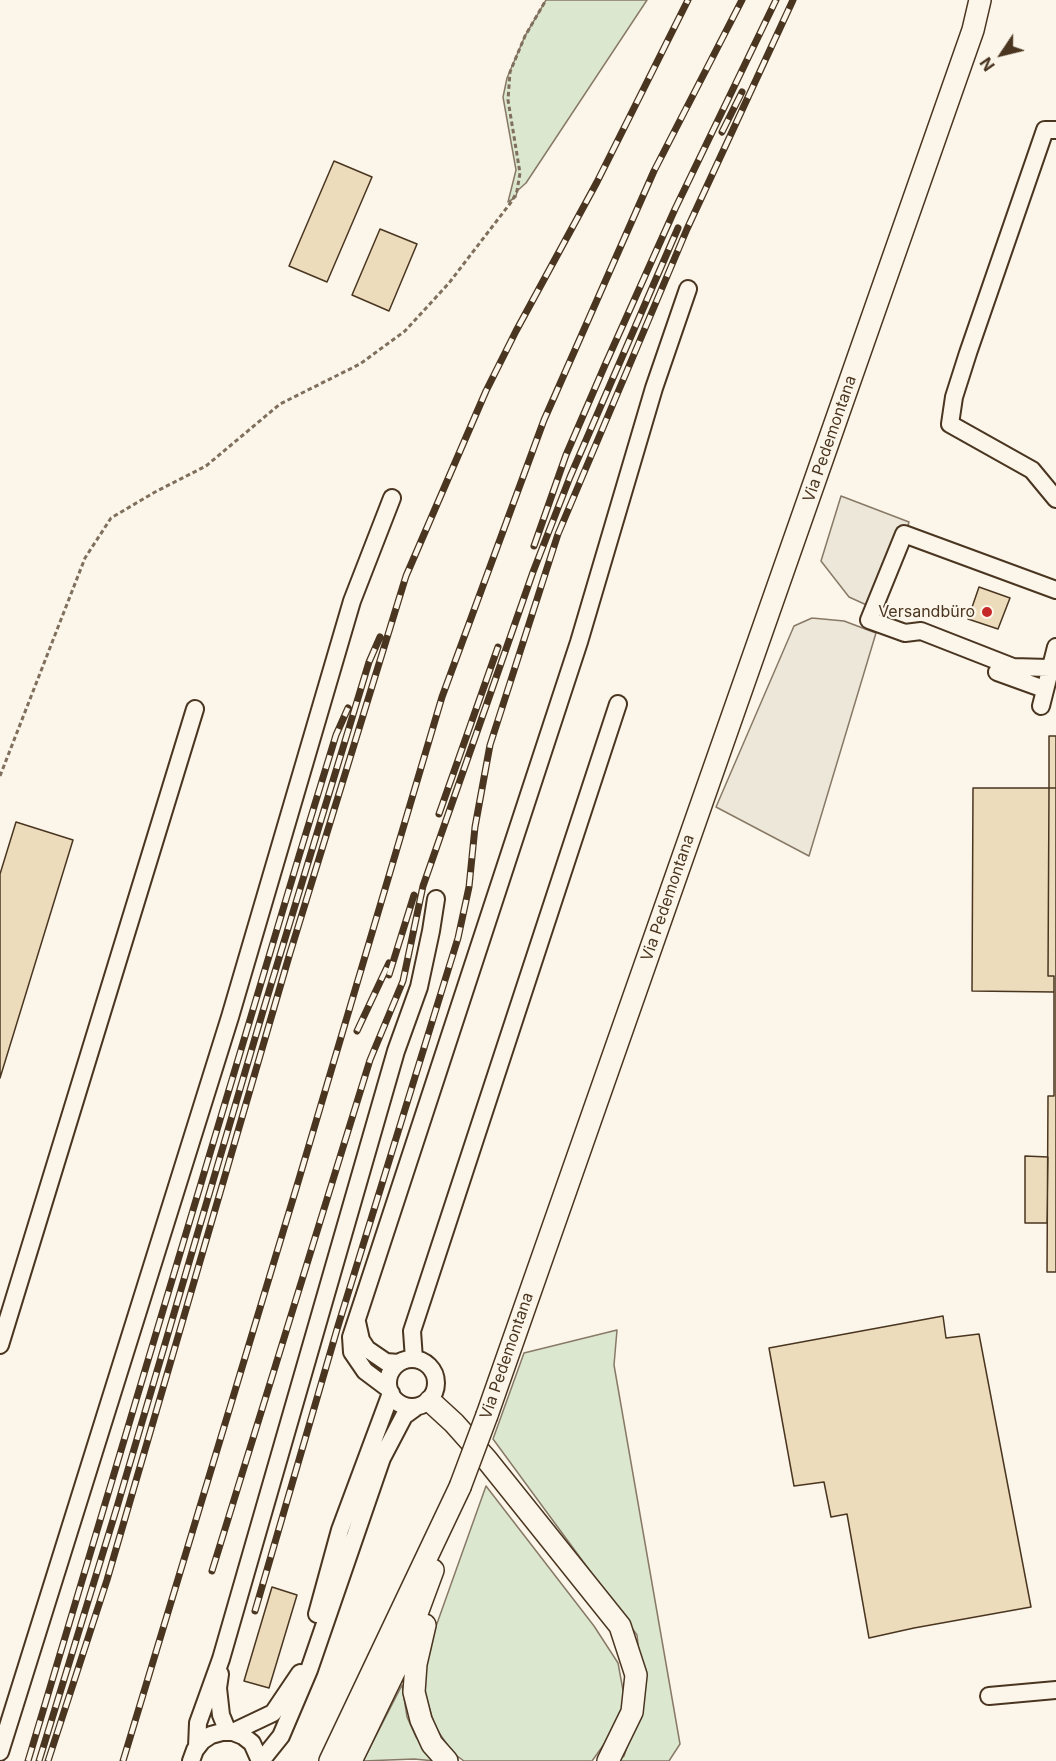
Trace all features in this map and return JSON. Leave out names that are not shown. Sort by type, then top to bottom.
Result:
[{"type":"main road","points":[[973,30],[980,0]]},
{"type":"main road","points":[[973,30],[992,0]]},
{"type":"main road","name":"Via Pedemontana","points":[[351,1761],[399,1662],[450,1522],[460,1487],[973,30]]},
{"type":"main road","points":[[422,1404],[454,1423],[487,1460],[620,1626],[636,1675],[632,1712],[608,1761]]},
{"type":"main road","points":[[330,1761],[460,1487]]},
{"type":"main road","points":[[447,1761],[432,1744],[420,1720],[414,1692],[416,1664],[450,1522]]},
{"type":"street","points":[[1056,130],[1045,130],[968,353],[954,397],[950,424],[1032,470],[1056,500]]},
{"type":"street","points":[[422,1404],[399,1403],[390,1391],[364,1371],[352,1352],[351,1337],[579,642],[654,388],[688,289]]},
{"type":"street","points":[[0,1752],[230,1017],[352,601],[392,498]]},
{"type":"street","points":[[1056,590],[904,534],[869,620],[969,661],[1043,697],[1056,647]]},
{"type":"street","points":[[905,633],[921,631],[1012,667],[1049,668]]},
{"type":"street","points":[[194,1754],[211,1735],[230,1732],[273,1713],[302,1670],[340,1530],[390,1391],[389,1376],[406,1361],[412,1331],[618,704]]},
{"type":"street","points":[[0,1345],[195,709]]},
{"type":"street","points":[[194,1754],[198,1723],[221,1659],[396,1051],[419,987],[436,899]]},
{"type":"street","points":[[221,1659],[218,1688],[221,1715],[230,1732],[243,1736],[252,1743],[261,1761],[281,1736],[309,1670],[382,1458],[404,1416],[422,1404],[437,1387],[436,1378],[428,1365],[406,1361],[386,1362],[368,1349],[361,1340],[357,1322]]},
{"type":"street","points":[[989,1696],[1056,1690]]},
{"type":"path","points":[[0,776],[85,558],[111,518],[206,466],[280,404],[360,364],[405,331],[449,283],[512,201],[517,191],[520,173],[508,100],[510,72],[525,36],[546,0]]},
{"type":"green space","points":[[546,0],[647,0],[526,183],[517,191],[516,197],[508,202],[516,170],[503,97],[507,78],[525,36]]},
{"type":"green space","points":[[617,1330],[614,1365],[680,1744],[669,1761],[618,1761],[624,1756],[644,1696],[637,1635],[493,1439],[524,1353]]},
{"type":"green space","points":[[486,1486],[594,1626],[618,1663],[625,1701],[620,1722],[592,1761],[464,1761],[453,1753],[435,1727],[424,1690],[424,1660]]},
{"type":"green space","points":[[402,1685],[407,1717],[416,1737],[435,1761],[414,1759],[363,1761]]},
{"type":"shaded area","points":[[841,496],[909,522],[882,612],[849,597],[821,561]]},
{"type":"shaded area","points":[[812,618],[844,621],[876,633],[809,856],[716,807],[794,626]]},
{"type":"building","points":[[334,161],[372,177],[327,282],[289,266]]},
{"type":"building","points":[[380,229],[417,244],[389,311],[352,295]]},
{"type":"building","name":"Versandbüro","points":[[979,587],[1010,598],[998,629],[968,619]]},
{"type":"building","points":[[1049,736],[1056,736],[1056,788],[1049,788]]},
{"type":"building","points":[[973,788],[1049,788],[1048,976],[1054,976],[1054,992],[972,991]]},
{"type":"building","points":[[1049,788],[1056,788],[1056,1272],[1047,1272],[1048,1096],[1054,1096],[1054,976],[1048,976]]},
{"type":"building","points":[[16,822],[73,840],[0,1078],[0,874]]},
{"type":"building","points":[[1025,1156],[1048,1157],[1047,1223],[1025,1223]]},
{"type":"building","points":[[943,1316],[946,1338],[979,1334],[1031,1607],[869,1638],[847,1514],[831,1517],[824,1482],[794,1486],[769,1348]]},
{"type":"building","points":[[272,1587],[297,1595],[269,1688],[244,1681]]},
{"type":"railway","points":[[48,1761],[107,1580],[290,953],[406,576],[486,391],[597,182],[688,0]]},
{"type":"railway","points":[[123,1761],[442,697],[544,420],[654,171],[742,0]]},
{"type":"railway","points":[[534,546],[566,455],[605,365],[675,209],[776,0]]},
{"type":"railway","points":[[255,1611],[338,1326],[458,938],[469,887],[475,827],[490,745],[558,534],[687,229],[793,0]]},
{"type":"railway","points":[[722,132],[742,92]]},
{"type":"railway","points":[[212,1571],[370,1060],[403,981],[423,886],[533,572],[570,477],[678,228]]},
{"type":"railway","points":[[39,1761],[117,1507],[263,1011],[369,662],[380,637]]},
{"type":"railway","points":[[439,814],[498,647]]},
{"type":"railway","points":[[28,1761],[299,856],[336,735],[348,708]]},
{"type":"railway","points":[[389,975],[414,895]]},
{"type":"railway","points":[[357,1031],[389,963]]},
{"type":"place","name":"Versandbüro","points":[[987,612]]}]
